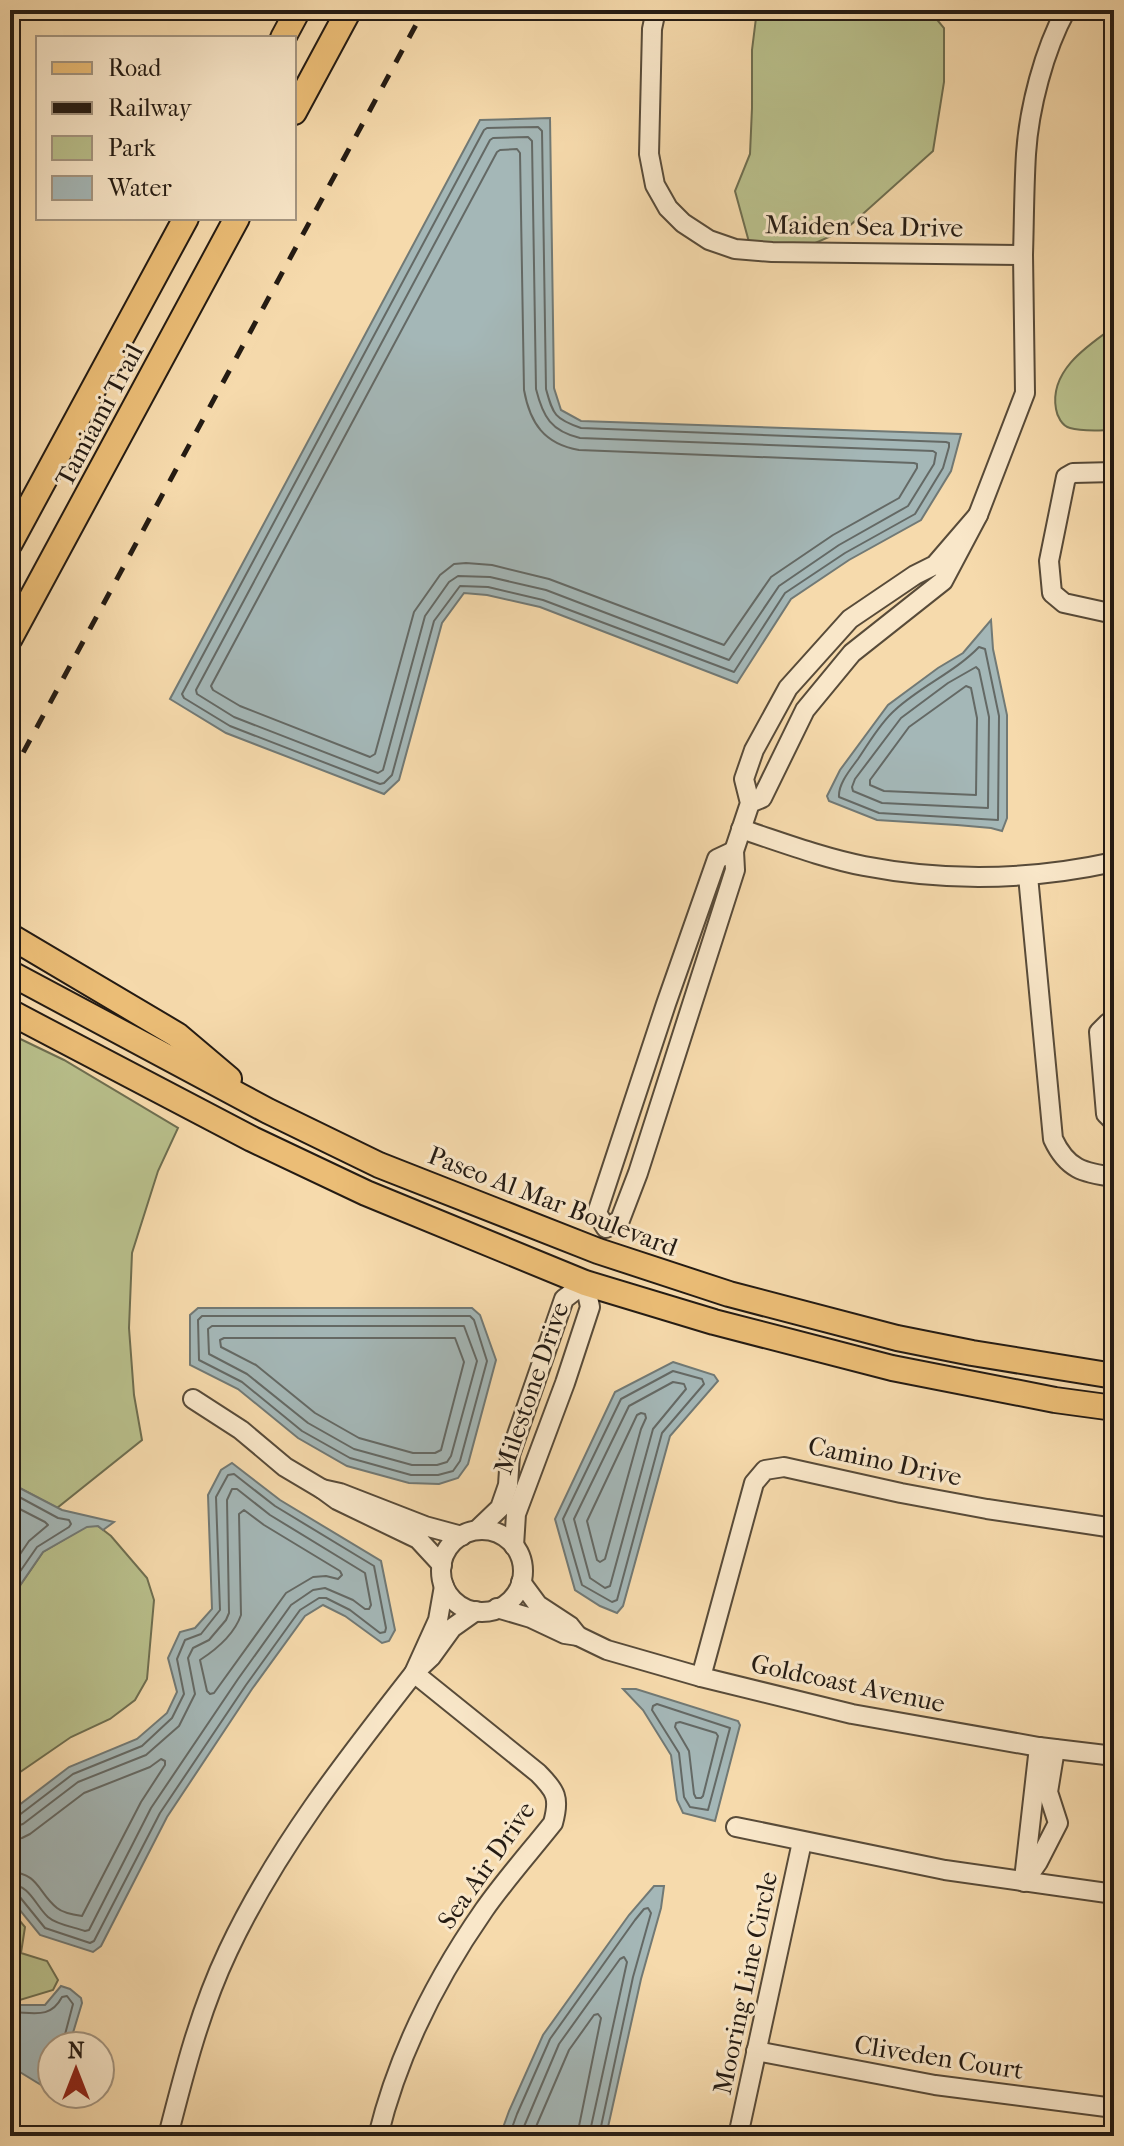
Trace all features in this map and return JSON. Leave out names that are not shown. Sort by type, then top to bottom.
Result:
[{"type":"main road","points":[[284,36],[298,10]]},
{"type":"main road","points":[[296,108],[347,11]]},
{"type":"main road","name":"Tamiami Trail","points":[[10,543],[185,220]]},
{"type":"main road","name":"Tamiami Trail","points":[[10,638],[236,220]]},
{"type":"main road","points":[[107,364],[145,386]]},
{"type":"main road","points":[[10,936],[177,1035],[268,1111]]},
{"type":"main road","name":"Paseo Al Mar Boulevard","points":[[10,973],[268,1111],[379,1165],[598,1251],[729,1294],[897,1338],[1114,1376]]},
{"type":"main road","points":[[10,1012],[252,1139],[366,1193],[585,1283],[714,1322],[892,1368],[1055,1400],[1114,1408]]},
{"type":"street","name":"Maiden Sea Drive","points":[[656,10],[652,29],[649,154],[655,185],[668,208],[683,223],[709,240],[735,249],[1023,255]]},
{"type":"street","points":[[750,803],[762,798],[805,710],[852,653],[943,581],[978,515],[1025,393],[1023,255],[1026,152],[1036,90],[1058,24],[1066,10]]},
{"type":"street","points":[[1114,472],[1080,472],[1066,477],[1049,561],[1052,593],[1064,603],[1114,614]]},
{"type":"street","points":[[734,851],[717,859],[666,1004],[597,1213],[606,1228],[620,1220],[638,1173],[735,870],[734,851],[750,803],[744,779],[754,750],[788,688],[850,619],[935,565],[978,515]]},
{"type":"street","points":[[741,829],[863,866],[955,876],[1028,876],[1114,862]]},
{"type":"street","points":[[1028,876],[1053,1139],[1060,1153],[1074,1167],[1089,1174],[1114,1177]]},
{"type":"street","points":[[1114,1022],[1108,1023],[1099,1032],[1106,1114],[1114,1122]]},
{"type":"street","points":[[585,1283],[598,1251]]},
{"type":"street","name":"Milestone Drive","points":[[470,1533],[500,1508],[508,1485],[510,1455],[564,1299],[585,1283],[590,1307],[516,1514],[514,1546]]},
{"type":"street","points":[[193,1399],[241,1430],[285,1467],[337,1500],[418,1539],[442,1565]]},
{"type":"street","name":"Camino Drive","points":[[701,1677],[754,1483],[765,1470],[784,1467],[972,1507],[1114,1528]]},
{"type":"street","points":[[168,2136],[193,2039],[227,1951],[261,1887],[312,1806],[452,1628],[476,1611],[497,1608],[514,1596],[521,1582],[523,1566],[514,1546],[498,1533],[470,1533],[425,1526],[322,1489]]},
{"type":"street","points":[[470,1533],[450,1545],[441,1576],[444,1586],[457,1603],[476,1611]]},
{"type":"street","name":"Goldcoast Avenue","points":[[521,1582],[538,1605],[570,1626],[578,1636]]},
{"type":"street","points":[[414,1673],[438,1620],[444,1586]]},
{"type":"street","name":"Goldcoast Avenue","points":[[497,1608],[531,1618],[607,1650],[852,1714],[1047,1748],[1114,1756]]},
{"type":"street","name":"Sea Air Drive","points":[[378,2136],[385,2106],[409,2040],[438,1982],[485,1908],[553,1823],[558,1806],[553,1787],[538,1773],[414,1673]]},
{"type":"street","points":[[1024,1882],[1047,1748]]},
{"type":"street","points":[[1024,1882],[1058,1823],[1048,1792],[1047,1748]]},
{"type":"street","points":[[736,1827],[945,1870],[1114,1894]]},
{"type":"street","name":"Mooring Line Circle","points":[[738,2136],[802,1842]]},
{"type":"street","name":"Cliveden Court","points":[[756,2051],[935,2085],[1114,2108]]},
{"type":"green space","points":[[757,10],[929,10],[944,28],[944,82],[933,151],[845,230],[813,244],[749,242],[735,191],[750,154],[752,50]]},
{"type":"green space","points":[[1114,327],[1114,430],[1067,427],[1057,415],[1055,395],[1058,383],[1082,351]]},
{"type":"green space","points":[[10,1034],[64,1060],[178,1128],[158,1171],[132,1253],[129,1328],[134,1395],[142,1440],[57,1508],[10,1483]]},
{"type":"green space","points":[[87,1526],[98,1526],[111,1536],[147,1578],[154,1600],[147,1679],[135,1700],[110,1719],[71,1737],[10,1779],[10,1600],[43,1552]]},
{"type":"green space","points":[[10,1909],[25,1927],[21,1953],[47,1961],[58,1980],[53,1990],[10,2003]]},
{"type":"water","points":[[550,118],[554,388],[561,410],[581,421],[961,434],[951,471],[921,520],[849,560],[791,599],[737,683],[540,607],[464,593],[442,623],[399,780],[384,794],[226,733],[170,699],[480,120]]},
{"type":"water","points":[[1114,161],[1114,273],[1110,267],[1108,203]]},
{"type":"water","points":[[991,620],[993,649],[1007,715],[1007,818],[1002,831],[877,820],[829,801],[827,796],[840,770],[888,705],[963,653]]},
{"type":"water","points":[[198,1308],[472,1308],[480,1315],[496,1360],[468,1464],[458,1478],[439,1484],[409,1483],[347,1466],[298,1438],[238,1389],[190,1365],[190,1315]]},
{"type":"water","points":[[673,1362],[714,1375],[718,1381],[670,1436],[623,1606],[617,1613],[575,1590],[555,1519],[615,1392]]},
{"type":"water","points":[[232,1463],[280,1500],[381,1561],[395,1630],[389,1641],[382,1643],[345,1616],[323,1605],[305,1616],[167,1817],[101,1946],[93,1952],[40,1935],[10,1898],[10,1812],[69,1767],[137,1739],[167,1713],[177,1692],[168,1658],[180,1632],[195,1628],[212,1609],[208,1495],[221,1470]]},
{"type":"water","points":[[10,1483],[62,1510],[114,1522],[103,1530],[98,1526],[87,1527],[43,1552],[10,1600]]},
{"type":"water","points":[[623,1689],[636,1689],[738,1721],[740,1725],[715,1821],[683,1813],[677,1800],[671,1755],[643,1710]]},
{"type":"water","points":[[654,1886],[664,1886],[661,1908],[641,1979],[606,2136],[500,2136],[543,2035],[629,1915]]},
{"type":"water","points":[[61,1986],[70,1989],[81,1998],[82,2003],[74,2030],[36,2030],[36,2082],[10,2066],[10,2005],[45,2005]]},
{"type":"railway","points":[[10,777],[424,10]]}]
